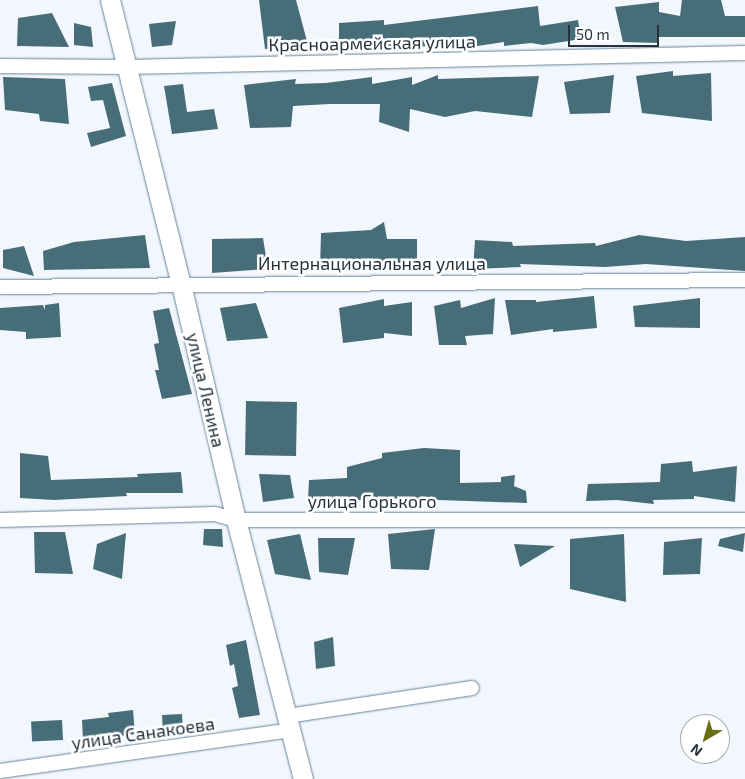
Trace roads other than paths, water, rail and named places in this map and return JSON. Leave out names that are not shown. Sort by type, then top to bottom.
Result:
[{"type":"street","name":"улица Ленина","points":[[110,0],[182,284],[236,520],[303,779]]},
{"type":"street","name":"Красноармейская улица","points":[[0,66],[128,67],[745,53]]},
{"type":"street","name":"Интернациональная улица","points":[[0,287],[745,280]]},
{"type":"street","name":"улица Горького","points":[[0,520],[214,514],[236,520],[745,520]]},
{"type":"street","name":"улица Санакоева","points":[[0,771],[289,723],[472,688]]}]
